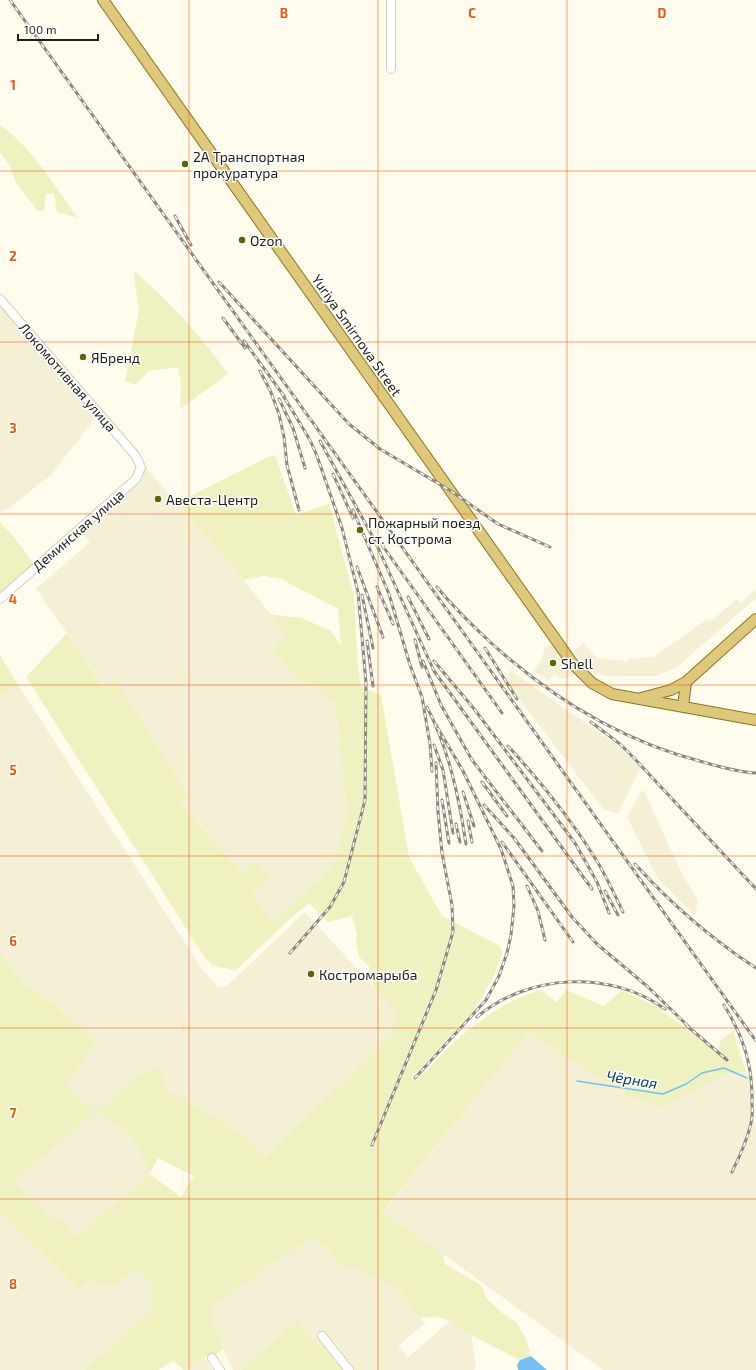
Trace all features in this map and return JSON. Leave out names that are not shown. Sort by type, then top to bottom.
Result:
[{"type":"main road","points":[[103,0],[573,664],[592,683],[612,694],[756,720]]},
{"type":"main road","points":[[638,699],[671,690],[686,682],[756,620]]},
{"type":"main road","points":[[683,707],[686,682]]},
{"type":"street","points":[[391,0],[391,69]]},
{"type":"street","name":"Локомотивная улица","points":[[0,299],[136,455]]},
{"type":"street","name":"Деминская улица","points":[[0,599],[136,478],[141,467],[136,455]]},
{"type":"street","points":[[322,1336],[349,1370]]},
{"type":"street","points":[[212,1358],[220,1370]]},
{"type":"shaded area","points":[[0,302],[51,361],[94,414],[95,418],[52,474],[9,508],[0,512]]},
{"type":"shaded area","points":[[135,455],[244,580],[287,636],[272,649],[296,677],[335,702],[347,810],[341,838],[331,870],[273,923],[251,895],[268,878],[241,872],[181,801],[189,796],[115,681],[105,687],[36,589],[90,542],[78,529],[136,479],[141,467]]},
{"type":"shaded area","points":[[756,589],[756,598],[677,667],[657,676],[607,676],[593,673],[573,651],[583,643],[598,659],[622,660],[625,663],[630,659],[654,657],[707,619],[710,622],[737,599],[741,603]]},
{"type":"shaded area","name":"Shell","points":[[552,643],[576,674],[569,678],[562,678],[554,674],[549,681],[534,671],[541,661],[545,648]]},
{"type":"shaded area","points":[[510,670],[618,746],[641,768],[618,814],[604,810],[507,683]]},
{"type":"shaded area","points":[[18,685],[202,969],[218,987],[225,987],[232,981],[305,912],[399,1015],[391,1035],[265,1158],[242,1134],[164,1088],[96,1112],[66,1086],[95,1044],[87,1033],[30,985],[25,988],[0,952],[0,697]]},
{"type":"shaded area","points":[[643,789],[682,874],[698,900],[695,916],[658,879],[627,817]]},
{"type":"shaded area","points":[[529,1033],[628,1096],[659,1108],[697,1090],[722,1075],[746,1072],[752,1079],[754,1123],[756,1122],[756,1370],[603,1370],[443,1254],[382,1214]]},
{"type":"shaded area","points":[[96,1112],[131,1135],[150,1174],[75,1237],[59,1216],[53,1221],[43,1208],[14,1182]]},
{"type":"shaded area","points":[[0,1212],[79,1289],[89,1280],[111,1288],[135,1269],[153,1287],[151,1311],[84,1370],[0,1370]]},
{"type":"shaded area","points":[[313,1238],[327,1248],[342,1268],[356,1264],[369,1279],[375,1276],[403,1292],[406,1301],[425,1323],[398,1346],[408,1357],[449,1322],[471,1335],[476,1366],[474,1370],[353,1370],[330,1341],[320,1349],[297,1321],[241,1370],[233,1370],[223,1349],[210,1308],[278,1259]]},
{"type":"shaded area","points":[[204,1357],[213,1370],[187,1370]]},
{"type":"green space","points":[[0,125],[12,134],[33,156],[78,218],[57,212],[54,194],[46,194],[44,211],[38,211],[16,183],[10,166],[0,152]]},
{"type":"green space","points":[[133,270],[184,319],[228,374],[180,409],[181,383],[178,367],[149,371],[135,385],[125,381],[139,310]]},
{"type":"green space","points":[[275,455],[296,515],[329,504],[354,596],[358,666],[361,687],[381,695],[409,857],[442,916],[500,946],[503,952],[493,978],[476,1007],[412,1078],[416,1081],[458,1039],[488,1015],[505,1005],[541,990],[557,1002],[566,990],[604,1006],[622,990],[656,1006],[717,1052],[721,1040],[733,1031],[746,1072],[722,1075],[697,1090],[659,1108],[628,1096],[529,1033],[382,1213],[443,1254],[445,1264],[481,1285],[486,1298],[501,1312],[517,1323],[526,1339],[531,1356],[520,1360],[471,1335],[443,1318],[419,1317],[406,1301],[403,1292],[375,1276],[369,1279],[356,1265],[350,1268],[342,1269],[327,1248],[313,1238],[277,1260],[210,1308],[223,1349],[212,1358],[204,1357],[187,1370],[184,1370],[173,1361],[158,1370],[84,1370],[151,1311],[153,1287],[135,1269],[111,1288],[89,1280],[79,1289],[0,1212],[0,952],[25,988],[30,985],[87,1033],[95,1044],[66,1086],[96,1112],[143,1074],[160,1068],[164,1088],[242,1134],[265,1158],[391,1035],[398,1015],[374,988],[369,966],[359,957],[356,943],[357,934],[352,916],[328,922],[309,903],[236,970],[213,966],[205,958],[26,677],[67,633],[104,687],[115,680],[189,796],[181,802],[241,872],[254,863],[269,878],[251,895],[273,922],[331,870],[341,838],[347,810],[335,702],[296,677],[272,649],[286,636],[270,614],[301,618],[330,630],[341,646],[338,609],[281,579],[264,576],[244,580],[177,503],[268,457]],"holes":[[[96,1112],[131,1135],[150,1174],[75,1237],[59,1216],[53,1220],[43,1208],[14,1182]],[[158,1158],[194,1176],[181,1197],[150,1174]]]},
{"type":"green space","points":[[0,522],[36,566],[0,599]]},
{"type":"green space","points":[[0,655],[18,685],[0,697]]},
{"type":"green space","points":[[297,1321],[320,1349],[325,1344],[345,1370],[241,1370]]},
{"type":"water","points":[[531,1356],[547,1370],[518,1370],[517,1365],[520,1360]]},
{"type":"waterway","name":"Чёрная","points":[[577,1081],[663,1094],[686,1084],[702,1073],[724,1068],[747,1078]]},
{"type":"railway","points":[[10,0],[756,1041]]},
{"type":"railway","points":[[175,216],[191,245]]},
{"type":"railway","points":[[219,282],[349,424],[380,449],[451,491],[498,524],[550,547]]},
{"type":"railway","points":[[223,318],[245,348]]},
{"type":"railway","points":[[244,341],[284,396]]},
{"type":"railway","points":[[260,371],[270,390],[279,414],[284,437],[287,465],[299,510]]},
{"type":"railway","points":[[281,392],[310,440],[342,528],[358,592],[366,683],[365,800],[344,882],[330,907],[290,953]]},
{"type":"railway","points":[[279,399],[293,428],[305,468]]},
{"type":"railway","points":[[320,441],[374,539],[434,671],[592,889]]},
{"type":"railway","points":[[333,474],[353,518]]},
{"type":"railway","points":[[353,510],[389,594],[410,665],[422,697],[430,744],[432,771]]},
{"type":"railway","points":[[382,545],[502,713]]},
{"type":"railway","points":[[357,567],[383,637]]},
{"type":"railway","points":[[377,587],[393,624]]},
{"type":"railway","points":[[437,587],[469,622],[513,662],[562,699],[588,715],[616,730],[673,753],[729,769],[756,773]]},
{"type":"railway","points":[[362,595],[373,648]]},
{"type":"railway","points":[[408,597],[429,639]]},
{"type":"railway","points":[[415,640],[422,667]]},
{"type":"railway","points":[[367,641],[373,686]]},
{"type":"railway","points":[[485,648],[517,699]]},
{"type":"railway","points":[[423,661],[441,705],[472,760],[542,851]]},
{"type":"railway","points":[[434,661],[475,710],[575,843],[597,882],[609,913]]},
{"type":"railway","points":[[427,707],[435,723],[452,774],[466,844]]},
{"type":"railway","points":[[591,722],[620,744],[633,757],[756,889]]},
{"type":"railway","points":[[415,1078],[486,1000],[499,976],[507,953],[511,935],[514,906],[513,886],[501,849],[463,771],[436,725]]},
{"type":"railway","points":[[434,745],[443,770],[453,833]]},
{"type":"railway","points":[[508,746],[565,814],[599,864],[623,912]]},
{"type":"railway","points":[[372,1145],[436,990],[453,932],[452,905],[442,853],[438,812],[436,763]]},
{"type":"railway","points":[[482,782],[507,816]]},
{"type":"railway","points":[[463,792],[474,826]]},
{"type":"railway","points":[[442,800],[449,843]]},
{"type":"railway","points":[[484,805],[514,838],[572,917],[597,944],[648,987],[689,1027]]},
{"type":"railway","points":[[468,821],[472,842]]},
{"type":"railway","points":[[456,824],[460,842]]},
{"type":"railway","points":[[502,842],[573,942]]},
{"type":"railway","points":[[635,864],[677,907],[707,933],[756,968]]},
{"type":"railway","points":[[527,886],[538,911],[545,940]]},
{"type":"railway","points":[[605,891],[618,915]]},
{"type":"railway","points":[[477,1017],[497,1003],[520,992],[544,985],[570,982],[595,983],[620,987],[643,996],[665,1009]]},
{"type":"railway","points":[[724,1005],[737,1028],[746,1051],[752,1088],[751,1123],[743,1148],[732,1172]]},
{"type":"railway","points":[[686,1025],[727,1060]]},
{"type":"place","name":"2А Транспортная прокуратура","points":[[185,164]]},
{"type":"place","name":"Ozon","points":[[242,240]]},
{"type":"place","name":"ЯБренд","points":[[83,357]]},
{"type":"place","name":"Авеста-Центр","points":[[158,499]]},
{"type":"place","name":"Пожарный поезд ст. Кострома","points":[[360,530]]},
{"type":"place","name":"Shell","points":[[553,663]]},
{"type":"place","name":"Костромарыба","points":[[311,974]]}]
